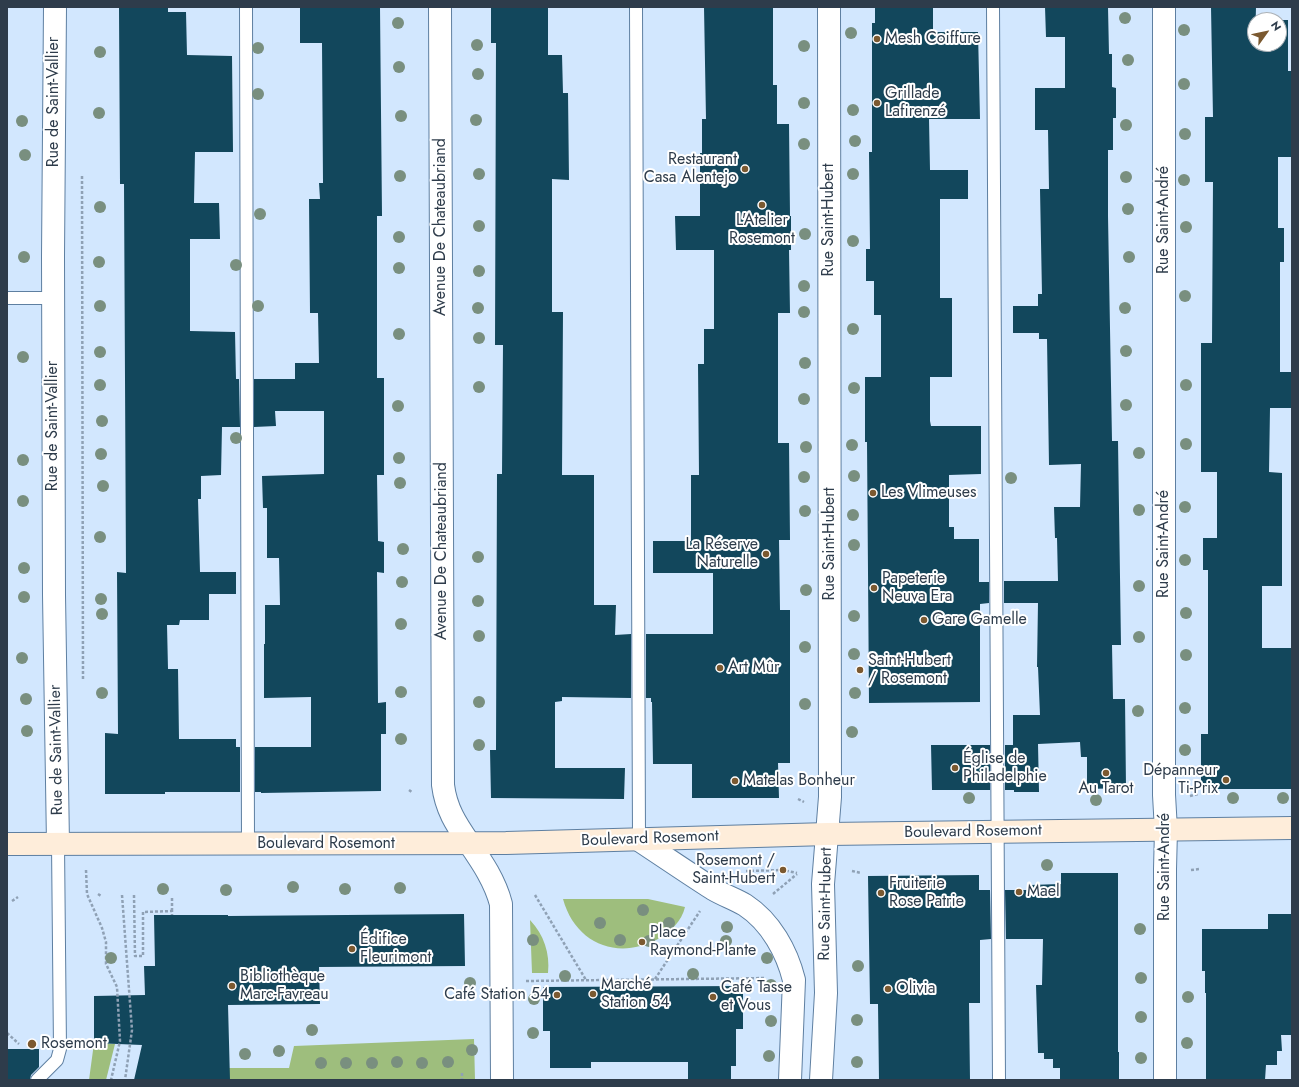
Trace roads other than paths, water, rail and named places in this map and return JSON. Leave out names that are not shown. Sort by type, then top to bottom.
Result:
[{"type":"main road","name":"Boulevard Rosemont","points":[[7,844],[469,843],[639,840],[828,834],[1292,828]]},
{"type":"street","name":"Rue de Saint-Vallier","points":[[55,7],[53,298],[54,595],[58,844]]},
{"type":"street","name":"Avenue De Chateaubriand","points":[[440,7],[443,785],[445,800],[450,813],[490,876],[498,892],[501,904],[502,1080]]},
{"type":"street","name":"Rue Saint-Hubert","points":[[821,1080],[826,993],[823,884],[830,797],[829,7]]},
{"type":"street","name":"Rue Saint-André","points":[[1164,7],[1164,795],[1166,830],[1165,1080]]},
{"type":"street","points":[[639,840],[714,890],[732,898],[754,912],[773,932],[792,969],[795,990],[790,1080]]},
{"type":"lane","points":[[246,7],[248,844]]},
{"type":"lane","points":[[636,7],[639,840]]},
{"type":"lane","points":[[993,7],[999,1080]]},
{"type":"lane","points":[[7,298],[53,298]]},
{"type":"lane","points":[[37,1080],[57,1060],[60,1049],[58,844]]},
{"type":"place","name":"Mesh Coiffure","points":[[877,39]]},
{"type":"place","name":"Grillade Lafirenzé","points":[[877,103]]},
{"type":"place","name":"Restaurant Casa Alentejo","points":[[745,169]]},
{"type":"place","name":"L'Atelier Rosemont","points":[[762,205]]},
{"type":"place","name":"Les Vlimeuses","points":[[873,493]]},
{"type":"place","name":"La Réserve Naturelle","points":[[766,554]]},
{"type":"place","name":"Papeterie Neuva Era","points":[[874,588]]},
{"type":"place","name":"Gare Gamelle","points":[[924,620]]},
{"type":"place","name":"Art Mûr","points":[[720,668]]},
{"type":"place","name":"Saint-Hubert / Rosemont","points":[[860,670]]},
{"type":"place","name":"Église de Philadelphie","points":[[955,768]]},
{"type":"place","name":"Au Tarot","points":[[1106,773]]},
{"type":"place","name":"Dépanneur Ti-Prix","points":[[1226,780]]},
{"type":"place","name":"Matelas Bonheur","points":[[735,781]]},
{"type":"place","name":"Rosemont / Saint-Hubert","points":[[783,870]]},
{"type":"place","name":"Mael","points":[[1019,892]]},
{"type":"place","name":"Fruiterie Rose Patrie","points":[[881,893]]},
{"type":"place","name":"Place Raymond-Plante","points":[[642,942]]},
{"type":"place","name":"Édifice Fleurimont","points":[[352,949]]},
{"type":"place","name":"Bibliothèque Marc-Favreau","points":[[232,986]]},
{"type":"place","name":"Olivia","points":[[888,989]]},
{"type":"place","name":"Marché Station 54","points":[[593,994]]},
{"type":"place","name":"Café Station 54","points":[[557,995]]},
{"type":"place","name":"Café Tasse et Vous","points":[[713,997]]},
{"type":"place","name":"Rosemont","points":[[32,1044]]}]
